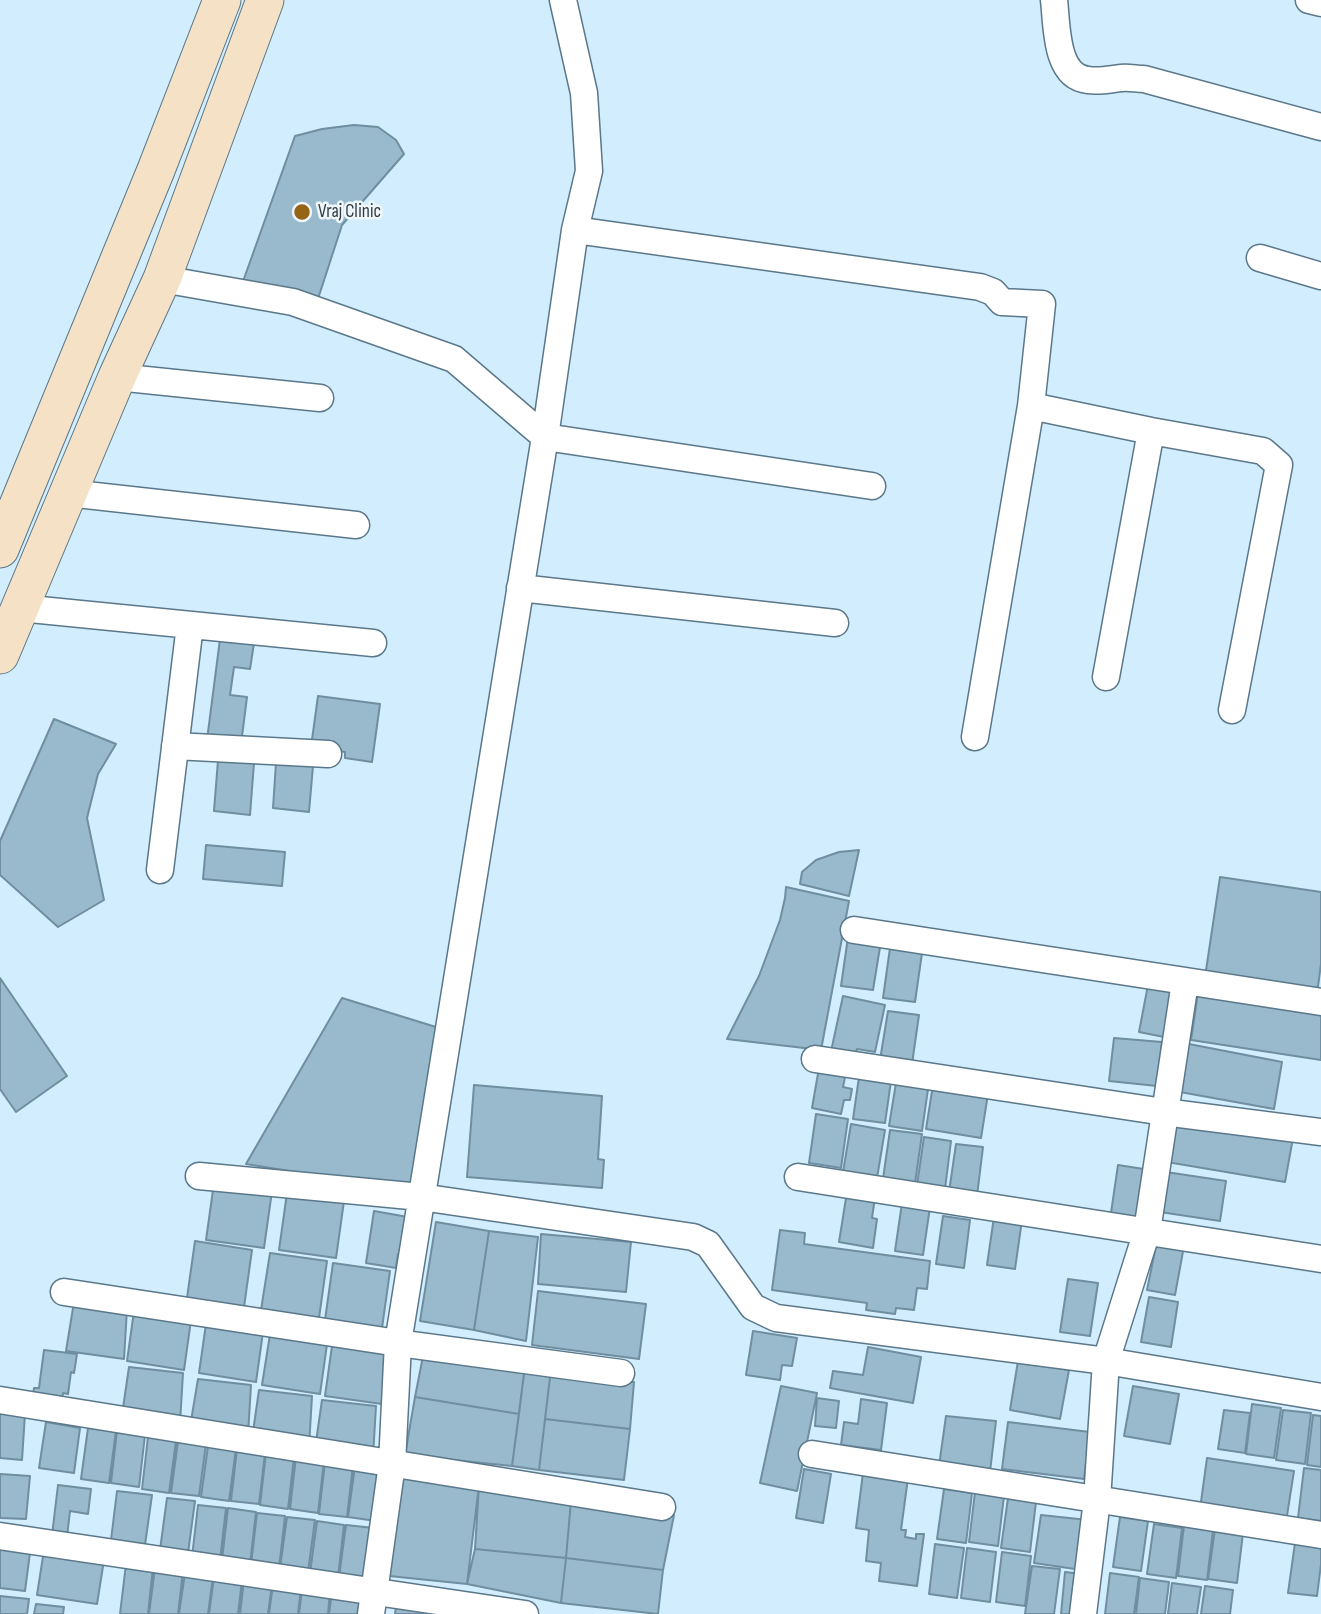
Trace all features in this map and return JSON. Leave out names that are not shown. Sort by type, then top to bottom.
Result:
[{"type":"main road","points":[[0,549],[140,211],[222,0]]},
{"type":"main road","points":[[0,655],[117,377],[162,279],[265,0]]},
{"type":"main road","points":[[140,211],[182,227]]},
{"type":"street","points":[[372,1602],[392,1464],[398,1343],[545,437],[575,230],[589,171],[584,93],[563,0]]},
{"type":"street","points":[[1054,0],[1066,69],[1078,78],[1090,81],[1144,79],[1321,127]]},
{"type":"street","points":[[1309,0],[1321,3]]},
{"type":"street","points":[[575,230],[980,287],[993,292],[1002,302],[1042,304],[1031,406],[975,737]]},
{"type":"street","points":[[1260,258],[1321,276]]},
{"type":"street","points":[[162,279],[293,302],[454,359],[545,437],[872,486]]},
{"type":"street","points":[[117,377],[320,398]]},
{"type":"street","points":[[1031,406],[1263,451],[1279,465],[1232,710]]},
{"type":"street","points":[[1106,677],[1151,431]]},
{"type":"street","points":[[68,493],[356,525]]},
{"type":"street","points":[[520,588],[835,623]]},
{"type":"street","points":[[20,608],[373,643]]},
{"type":"street","points":[[160,870],[190,625]]},
{"type":"street","points":[[176,746],[328,754]]},
{"type":"street","points":[[854,930],[1321,1002]]},
{"type":"street","points":[[1083,1614],[1097,1500],[1106,1361],[1147,1231],[1185,982]]},
{"type":"street","points":[[815,1059],[1164,1112],[1321,1132]]},
{"type":"street","points":[[199,1176],[421,1198],[693,1237],[708,1244],[752,1307],[776,1318],[1106,1361],[1321,1397]]},
{"type":"street","points":[[798,1177],[1321,1259]]},
{"type":"street","points":[[64,1292],[398,1343],[621,1373]]},
{"type":"street","points":[[0,1401],[662,1507]]},
{"type":"street","points":[[811,1454],[1321,1535]]},
{"type":"street","points":[[0,1536],[372,1602],[525,1614]]},
{"type":"building","points":[[354,125],[378,127],[396,140],[404,154],[342,225],[315,308],[241,287],[295,136]]},
{"type":"building","points":[[220,639],[254,643],[250,669],[234,667],[230,695],[247,697],[241,744],[207,740]]},
{"type":"building","points":[[318,696],[380,704],[372,762],[345,758],[345,752],[311,747]]},
{"type":"building","points":[[54,719],[116,744],[98,774],[87,818],[104,900],[58,927],[0,875],[0,841]]},
{"type":"building","points":[[218,760],[254,763],[250,815],[214,811]]},
{"type":"building","points":[[276,763],[313,766],[309,812],[273,808]]},
{"type":"building","points":[[206,845],[285,852],[282,886],[203,879]]},
{"type":"building","points":[[859,850],[849,896],[800,884],[802,872],[816,860],[839,852]]},
{"type":"building","points":[[1220,877],[1321,892],[1321,964],[1317,994],[1205,977]]},
{"type":"building","points":[[786,887],[849,901],[821,1050],[727,1039],[759,976],[780,920]]},
{"type":"building","points":[[848,937],[881,941],[873,990],[841,986]]},
{"type":"building","points":[[890,948],[922,953],[915,1002],[883,998]]},
{"type":"building","points":[[0,978],[67,1076],[16,1112],[0,1089]]},
{"type":"building","points":[[1148,985],[1177,990],[1169,1038],[1139,1032]]},
{"type":"building","points":[[1198,992],[1321,1011],[1321,1060],[1191,1040]]},
{"type":"building","points":[[843,996],[885,1005],[875,1052],[857,1049],[854,1061],[830,1056]]},
{"type":"building","points":[[342,998],[436,1027],[413,1191],[246,1164]]},
{"type":"building","points":[[888,1011],[919,1015],[912,1064],[880,1060]]},
{"type":"building","points":[[1114,1038],[1162,1042],[1157,1086],[1109,1081]]},
{"type":"building","points":[[1189,1044],[1282,1062],[1274,1109],[1180,1092]]},
{"type":"building","points":[[820,1062],[847,1067],[843,1087],[852,1089],[850,1100],[844,1100],[841,1114],[812,1108]]},
{"type":"building","points":[[860,1070],[892,1074],[885,1123],[853,1119]]},
{"type":"building","points":[[897,1077],[929,1082],[922,1131],[889,1126]]},
{"type":"building","points":[[474,1085],[602,1096],[598,1159],[604,1160],[602,1188],[467,1177]]},
{"type":"building","points":[[933,1085],[988,1094],[981,1138],[926,1129]]},
{"type":"building","points":[[816,1114],[848,1119],[841,1168],[809,1163]]},
{"type":"building","points":[[1175,1118],[1293,1138],[1285,1182],[1167,1162]]},
{"type":"building","points":[[851,1124],[885,1130],[877,1178],[843,1172]]},
{"type":"building","points":[[890,1130],[922,1134],[915,1183],[883,1179]]},
{"type":"building","points":[[924,1137],[951,1141],[945,1189],[917,1185]]},
{"type":"building","points":[[956,1144],[983,1147],[977,1196],[949,1192]]},
{"type":"building","points":[[1118,1165],[1150,1170],[1143,1218],[1111,1213]]},
{"type":"building","points":[[1166,1172],[1226,1181],[1220,1221],[1160,1212]]},
{"type":"building","points":[[214,1183],[272,1191],[264,1248],[206,1240]]},
{"type":"building","points":[[847,1192],[875,1197],[872,1218],[877,1219],[873,1248],[839,1242]]},
{"type":"building","points":[[287,1193],[344,1201],[336,1258],[279,1250]]},
{"type":"building","points":[[902,1203],[930,1207],[923,1255],[895,1251]]},
{"type":"building","points":[[374,1211],[408,1217],[396,1268],[366,1263]]},
{"type":"building","points":[[943,1216],[970,1220],[964,1268],[936,1264]]},
{"type":"building","points":[[994,1217],[1022,1220],[1015,1269],[987,1265]]},
{"type":"building","points":[[436,1222],[489,1231],[474,1330],[420,1321]]},
{"type":"building","points":[[780,1230],[805,1233],[804,1244],[930,1261],[927,1289],[917,1288],[914,1310],[896,1308],[895,1314],[866,1310],[867,1303],[772,1290]]},
{"type":"building","points":[[489,1231],[538,1237],[526,1341],[474,1330]]},
{"type":"building","points":[[541,1234],[631,1242],[626,1292],[538,1284]]},
{"type":"building","points":[[195,1241],[252,1250],[244,1307],[187,1298]]},
{"type":"building","points":[[1157,1241],[1184,1246],[1175,1295],[1147,1290]]},
{"type":"building","points":[[270,1253],[327,1261],[319,1318],[261,1310]]},
{"type":"building","points":[[333,1263],[390,1271],[382,1328],[325,1320]]},
{"type":"building","points":[[1068,1279],[1098,1283],[1090,1336],[1060,1332]]},
{"type":"building","points":[[538,1291],[646,1304],[639,1359],[532,1345]]},
{"type":"building","points":[[1149,1297],[1178,1302],[1171,1347],[1141,1342]]},
{"type":"building","points":[[74,1302],[127,1309],[124,1359],[66,1351]]},
{"type":"building","points":[[135,1304],[192,1313],[184,1370],[127,1361]]},
{"type":"building","points":[[207,1317],[264,1325],[256,1382],[199,1373]]},
{"type":"building","points":[[271,1328],[328,1337],[320,1394],[262,1385]]},
{"type":"building","points":[[753,1331],[797,1338],[792,1366],[782,1365],[780,1380],[746,1375]]},
{"type":"building","points":[[333,1339],[390,1347],[382,1404],[325,1396]]},
{"type":"building","points":[[868,1347],[921,1357],[913,1403],[830,1388],[833,1371],[863,1375]]},
{"type":"building","points":[[44,1350],[77,1354],[68,1394],[63,1393],[62,1400],[33,1396],[34,1388],[39,1388]]},
{"type":"building","points":[[424,1351],[525,1366],[519,1414],[415,1397]]},
{"type":"building","points":[[1018,1361],[1069,1370],[1060,1419],[1010,1410]]},
{"type":"building","points":[[525,1366],[551,1369],[539,1470],[512,1466]]},
{"type":"building","points":[[129,1367],[183,1373],[180,1423],[122,1415]]},
{"type":"building","points":[[551,1369],[634,1382],[630,1429],[545,1419]]},
{"type":"building","points":[[198,1379],[251,1385],[248,1435],[190,1427]]},
{"type":"building","points":[[781,1386],[817,1393],[797,1491],[760,1483]]},
{"type":"building","points":[[1133,1386],[1179,1394],[1170,1444],[1124,1436]]},
{"type":"building","points":[[259,1390],[312,1396],[309,1447],[252,1439]]},
{"type":"building","points":[[415,1397],[519,1414],[512,1466],[405,1455]]},
{"type":"building","points":[[817,1398],[839,1401],[836,1428],[815,1426]]},
{"type":"building","points":[[861,1399],[887,1403],[881,1450],[841,1445],[844,1422],[858,1424]]},
{"type":"building","points":[[322,1400],[376,1406],[373,1457],[315,1449]]},
{"type":"building","points":[[1252,1404],[1281,1408],[1274,1458],[1246,1454]]},
{"type":"building","points":[[1224,1410],[1250,1413],[1245,1453],[1218,1449]]},
{"type":"building","points":[[1283,1410],[1311,1413],[1305,1464],[1276,1460]]},
{"type":"building","points":[[0,1412],[25,1414],[22,1460],[0,1458]]},
{"type":"building","points":[[1313,1415],[1321,1416],[1321,1467],[1307,1465]]},
{"type":"building","points":[[946,1416],[996,1421],[990,1472],[939,1466]]},
{"type":"building","points":[[545,1419],[630,1429],[624,1480],[539,1470]]},
{"type":"building","points":[[46,1422],[80,1428],[74,1473],[39,1468]]},
{"type":"building","points":[[1008,1422],[1090,1432],[1084,1479],[1002,1469]]},
{"type":"building","points":[[88,1428],[116,1431],[109,1483],[81,1479]]},
{"type":"building","points":[[117,1431],[145,1435],[139,1487],[111,1483]]},
{"type":"building","points":[[148,1437],[176,1441],[169,1493],[142,1489]]},
{"type":"building","points":[[178,1441],[206,1444],[199,1496],[171,1493]]},
{"type":"building","points":[[208,1446],[236,1449],[229,1501],[201,1497]]},
{"type":"building","points":[[237,1449],[265,1453],[259,1504],[231,1501]]},
{"type":"building","points":[[266,1453],[294,1457],[288,1509],[260,1505]]},
{"type":"building","points":[[296,1457],[324,1461],[318,1513],[290,1509]]},
{"type":"building","points":[[1207,1458],[1294,1471],[1286,1522],[1200,1509]]},
{"type":"building","points":[[325,1462],[353,1465],[347,1517],[319,1514]]},
{"type":"building","points":[[355,1466],[383,1469],[376,1521],[348,1517]]},
{"type":"building","points":[[1304,1468],[1321,1470],[1321,1521],[1298,1518]]},
{"type":"building","points":[[804,1469],[831,1474],[823,1523],[796,1518]]},
{"type":"building","points":[[863,1473],[908,1478],[901,1530],[906,1530],[905,1537],[916,1539],[916,1534],[924,1534],[917,1586],[879,1581],[881,1563],[866,1561],[869,1530],[856,1528]]},
{"type":"building","points":[[0,1474],[30,1476],[26,1519],[0,1518]]},
{"type":"building","points":[[400,1476],[479,1485],[467,1584],[389,1576]]},
{"type":"building","points":[[58,1485],[91,1489],[88,1514],[70,1511],[67,1537],[52,1535]]},
{"type":"building","points":[[479,1485],[571,1501],[566,1558],[475,1549]]},
{"type":"building","points":[[944,1489],[972,1493],[966,1543],[937,1539]]},
{"type":"building","points":[[117,1491],[152,1495],[145,1545],[111,1540]]},
{"type":"building","points":[[975,1492],[1004,1496],[998,1546],[969,1542]]},
{"type":"building","points":[[167,1498],[195,1501],[188,1553],[160,1550]]},
{"type":"building","points":[[1008,1498],[1036,1502],[1030,1552],[1001,1548]]},
{"type":"building","points":[[571,1501],[674,1515],[663,1570],[566,1558]]},
{"type":"building","points":[[198,1505],[226,1508],[220,1560],[192,1557]]},
{"type":"building","points":[[228,1508],[256,1512],[250,1564],[222,1560]]},
{"type":"building","points":[[257,1513],[285,1516],[279,1568],[251,1565]]},
{"type":"building","points":[[1041,1515],[1088,1520],[1082,1570],[1034,1563]]},
{"type":"building","points":[[287,1517],[315,1520],[308,1572],[280,1568]]},
{"type":"building","points":[[1120,1517],[1148,1521],[1141,1571],[1113,1567]]},
{"type":"building","points":[[317,1521],[344,1525],[338,1577],[310,1573]]},
{"type":"building","points":[[1154,1524],[1182,1528],[1176,1578],[1147,1574]]},
{"type":"building","points":[[346,1525],[374,1528],[367,1581],[339,1577]]},
{"type":"building","points":[[1184,1526],[1213,1530],[1207,1580],[1178,1576]]},
{"type":"building","points":[[1215,1529],[1243,1533],[1237,1583],[1208,1579]]},
{"type":"building","points":[[0,1541],[31,1545],[25,1591],[0,1588]]},
{"type":"building","points":[[1295,1543],[1321,1546],[1317,1596],[1288,1593]]},
{"type":"building","points":[[935,1544],[964,1548],[957,1598],[929,1594]]},
{"type":"building","points":[[967,1548],[996,1552],[990,1602],[961,1598]]},
{"type":"building","points":[[475,1549],[566,1558],[561,1603],[467,1584]]},
{"type":"building","points":[[44,1550],[104,1560],[97,1604],[37,1595]]},
{"type":"building","points":[[1002,1552],[1031,1556],[1025,1606],[996,1602]]},
{"type":"building","points":[[566,1558],[663,1570],[658,1614],[561,1603]]},
{"type":"building","points":[[126,1564],[153,1567],[148,1614],[120,1614]]},
{"type":"building","points":[[1032,1566],[1060,1569],[1054,1614],[1025,1614]]},
{"type":"building","points":[[155,1568],[183,1571],[178,1614],[149,1614]]},
{"type":"building","points":[[1065,1572],[1082,1574],[1078,1614],[1061,1614]]},
{"type":"building","points":[[185,1573],[213,1577],[208,1614],[179,1614]]},
{"type":"building","points":[[1110,1573],[1139,1577],[1134,1614],[1105,1614]]},
{"type":"building","points":[[214,1577],[242,1580],[238,1614],[209,1614]]},
{"type":"building","points":[[1140,1578],[1169,1582],[1165,1614],[1136,1614]]},
{"type":"building","points":[[244,1580],[272,1584],[268,1614],[240,1614]]},
{"type":"building","points":[[1172,1583],[1201,1587],[1197,1614],[1168,1614]]},
{"type":"building","points":[[273,1584],[301,1587],[298,1614],[269,1614]]},
{"type":"building","points":[[1205,1586],[1233,1590],[1230,1614],[1201,1614]]},
{"type":"building","points":[[302,1589],[330,1592],[328,1614],[299,1614]]},
{"type":"building","points":[[332,1592],[360,1596],[358,1614],[329,1614]]},
{"type":"building","points":[[0,1596],[29,1599],[27,1614],[0,1614]]},
{"type":"building","points":[[36,1604],[64,1607],[63,1614],[34,1614]]},
{"type":"building","points":[[396,1607],[424,1610],[423,1614],[395,1614]]},
{"type":"place","name":"Vraj Clinic","points":[[302,212]]}]
